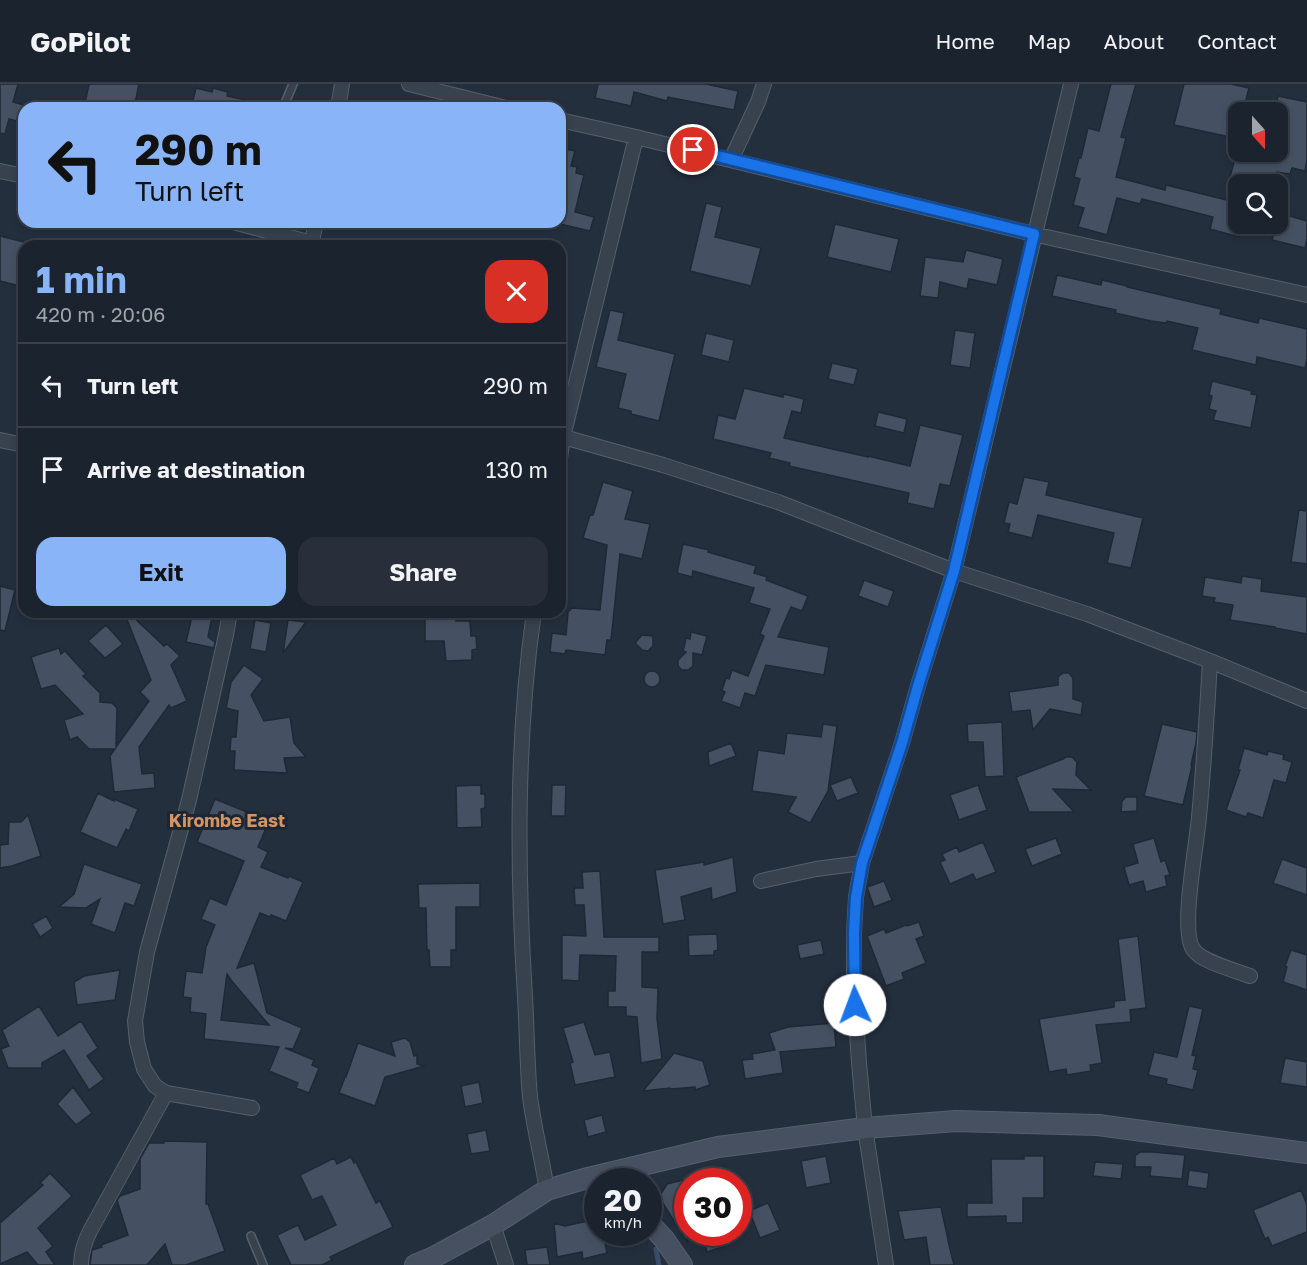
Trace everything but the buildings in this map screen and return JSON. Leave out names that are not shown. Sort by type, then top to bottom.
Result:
[{"type":"street","points":[[339,102],[342,84]]},
{"type":"street","points":[[409,84],[482,102]]},
{"type":"street","points":[[731,160],[764,84]]},
{"type":"street","points":[[886,1265],[865,1128],[859,1063],[854,975],[856,897],[862,863],[902,743],[954,571],[1071,84]]},
{"type":"street","points":[[566,121],[1034,234],[1307,295]]},
{"type":"street","points":[[566,416],[636,137]]},
{"type":"street","points":[[0,171],[18,175]]},
{"type":"street","points":[[253,228],[294,240]]},
{"type":"street","points":[[566,437],[663,465],[778,502],[954,571],[1087,614],[1307,701]]},
{"type":"street","points":[[0,440],[18,444]]},
{"type":"street","points":[[229,618],[189,800],[147,952],[135,1021],[137,1042],[144,1069],[155,1086],[166,1093],[252,1108]]},
{"type":"street","points":[[533,618],[527,663],[519,833],[522,947],[531,1097],[547,1190]]},
{"type":"street","points":[[1210,661],[1188,939],[1194,951],[1202,958],[1250,976]]},
{"type":"street","points":[[761,881],[816,869],[862,863]]},
{"type":"street","points":[[81,1265],[84,1243],[166,1093]]},
{"type":"street","points":[[641,1168],[670,1158],[718,1147],[865,1128],[956,1121],[1098,1125],[1307,1153]]},
{"type":"street","points":[[415,1265],[493,1225],[547,1190],[584,1179]]},
{"type":"street","points":[[493,1225],[506,1265]]},
{"type":"street","points":[[662,1238],[682,1265]]},
{"type":"lane","points":[[286,102],[293,84]]},
{"type":"lane","points":[[251,1236],[263,1265]]},
{"type":"waterway","points":[[656,1249],[659,1265]]},
{"type":"district","name":"Kirombe East","points":[[227,820]]},
{"type":"route","points":[[693,150],[1034,234],[954,571],[902,743],[862,863],[856,897],[854,933],[855,1005]]}]
